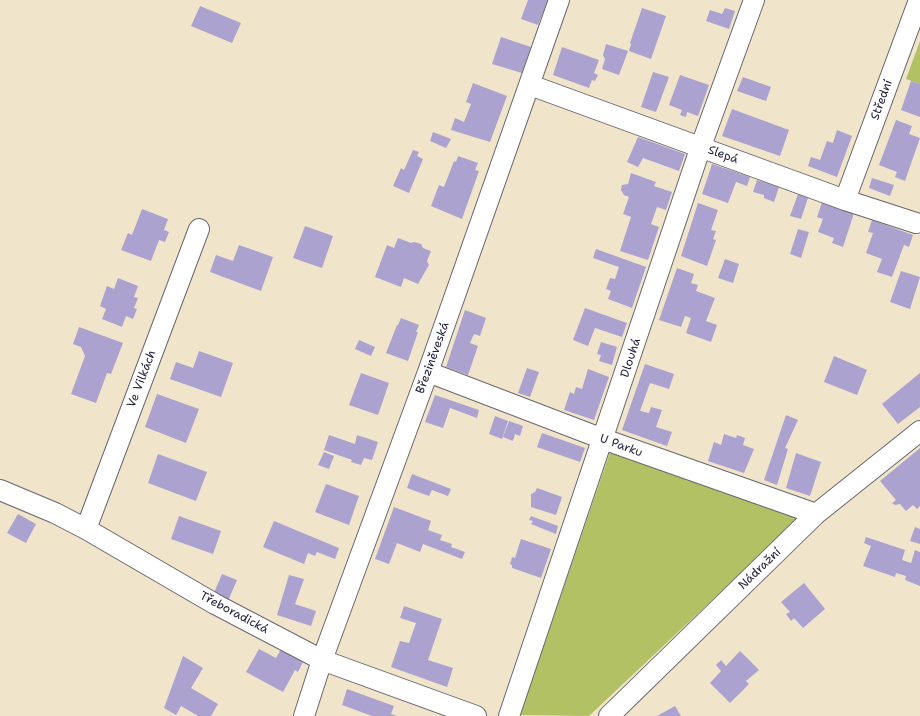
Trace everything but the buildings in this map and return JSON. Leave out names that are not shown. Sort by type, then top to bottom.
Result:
[{"type":"street","name":"Březiněveská","points":[[304,716],[322,660],[428,372],[559,0]]},
{"type":"street","name":"Dlouhá","points":[[510,716],[701,146],[754,0]]},
{"type":"street","name":"Střední","points":[[845,200],[919,0]]},
{"type":"street","name":"Slepá","points":[[530,85],[916,224]]},
{"type":"street","name":"Ve Vilkách","points":[[86,529],[199,229]]},
{"type":"street","name":"U Parku","points":[[428,372],[603,440],[816,514]]},
{"type":"street","name":"Nádražní","points":[[609,716],[816,514],[920,431]]},
{"type":"street","name":"Třeboradická","points":[[0,490],[55,513],[86,529],[215,604],[322,660],[476,716]]},
{"type":"green space","points":[[920,41],[920,84],[906,79]]},
{"type":"green space","points":[[610,452],[798,519],[589,716],[520,715]]}]
